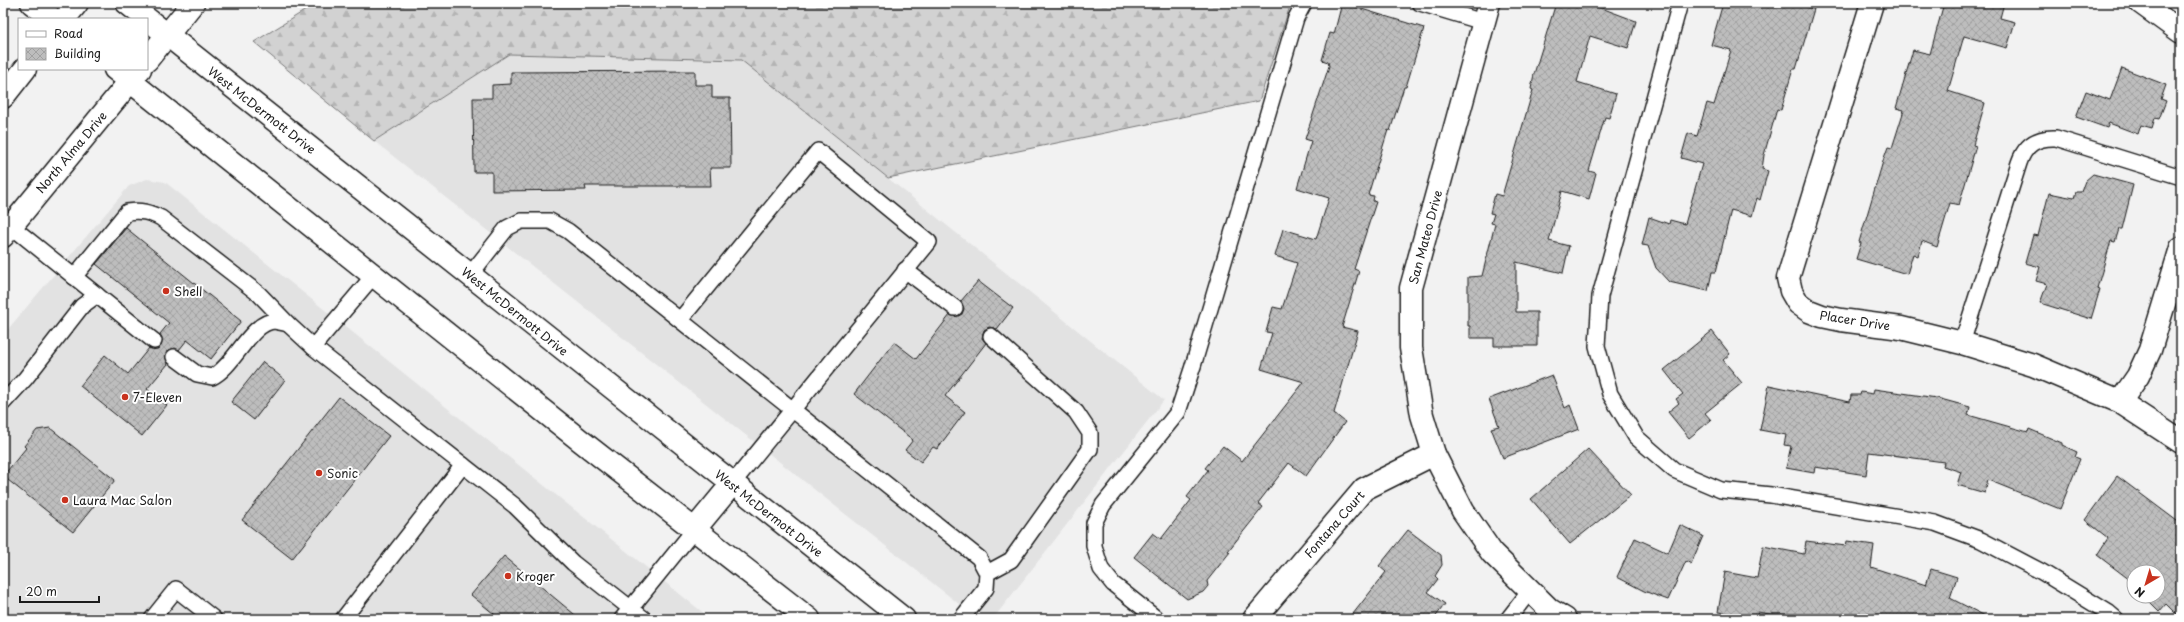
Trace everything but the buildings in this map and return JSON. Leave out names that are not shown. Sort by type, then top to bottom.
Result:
[{"type":"main road","points":[[32,3],[51,18]]},
{"type":"main road","points":[[65,18],[77,3]]},
{"type":"main road","name":"West McDermott Drive","points":[[127,3],[146,18]]},
{"type":"main road","points":[[148,59],[192,3]]},
{"type":"main road","name":"Placer Drive","points":[[1872,3],[1788,278],[1791,291],[1804,307],[1822,316],[1901,328],[1962,342],[2033,365],[2120,402],[2181,442]]},
{"type":"main road","points":[[2141,3],[2181,32]]},
{"type":"main road","name":"San Mateo Drive","points":[[1486,13],[1411,288],[1411,348],[1422,415],[1434,454],[1463,511],[1492,553],[1530,592],[1550,610],[1565,619]]},
{"type":"main road","name":"West McDermott Drive","points":[[148,20],[904,619]]},
{"type":"main road","points":[[3,97],[24,70]]},
{"type":"main road","points":[[128,73],[374,274],[694,530],[809,619]]},
{"type":"main road","name":"North Alma Drive","points":[[7,231],[128,73]]},
{"type":"main road","points":[[2120,402],[2138,376],[2150,350],[2181,248]]},
{"type":"main road","name":"Fontana Court","points":[[1254,619],[1364,489],[1434,454]]},
{"type":"main road","points":[[694,530],[732,484]]},
{"type":"lane","points":[[1157,619],[1113,584],[1101,569],[1094,546],[1094,523],[1103,504],[1178,412],[1196,358],[1296,18],[1304,3]]},
{"type":"lane","points":[[1420,3],[1486,13]]},
{"type":"lane","points":[[1680,3],[1600,296],[1597,346],[1602,366],[1610,394],[1636,437],[1674,470],[1721,490],[1771,495],[1935,523],[1982,540],[2042,572],[2108,612],[2116,619]]},
{"type":"lane","points":[[1962,342],[2020,158],[2028,146],[2036,140],[2056,138],[2181,177]]},
{"type":"lane","points":[[680,320],[818,151],[929,242],[732,484]]},
{"type":"lane","points":[[74,277],[127,212],[139,210],[151,212],[161,218],[259,294],[313,347],[515,506],[626,614],[644,619]]},
{"type":"lane","points":[[470,275],[507,228],[521,221],[550,221],[568,231],[979,558],[987,573],[986,588],[961,619]]},
{"type":"lane","points":[[7,231],[74,277],[154,341]]},
{"type":"lane","points":[[905,270],[955,308]]},
{"type":"lane","points":[[313,347],[374,274]]},
{"type":"lane","points":[[3,403],[25,379],[82,306],[97,295]]},
{"type":"lane","points":[[174,357],[197,374],[212,377],[225,368],[258,328],[266,323],[275,321],[288,324]]},
{"type":"lane","points":[[987,573],[1011,560],[1090,449],[1090,433],[1076,412],[991,336]]},
{"type":"lane","points":[[343,619],[463,465]]},
{"type":"lane","points":[[626,614],[694,530]]},
{"type":"lane","points":[[152,619],[176,589],[214,619]]},
{"type":"lane","points":[[1508,619],[1530,592]]},
{"type":"shaded area","points":[[509,54],[741,60],[1164,400],[993,619],[978,619],[374,141]]},
{"type":"shaded area","points":[[147,179],[165,182],[711,619],[3,619],[3,335],[129,186]]},
{"type":"green space","points":[[317,3],[1291,3],[1259,101],[888,178],[741,60],[509,54],[374,141],[254,42]]},
{"type":"place","name":"Shell","points":[[166,291]]},
{"type":"place","name":"7-Eleven","points":[[125,397]]},
{"type":"place","name":"Sonic","points":[[319,473]]},
{"type":"place","name":"Laura Mac Salon","points":[[65,500]]},
{"type":"place","name":"Kroger","points":[[508,576]]}]
